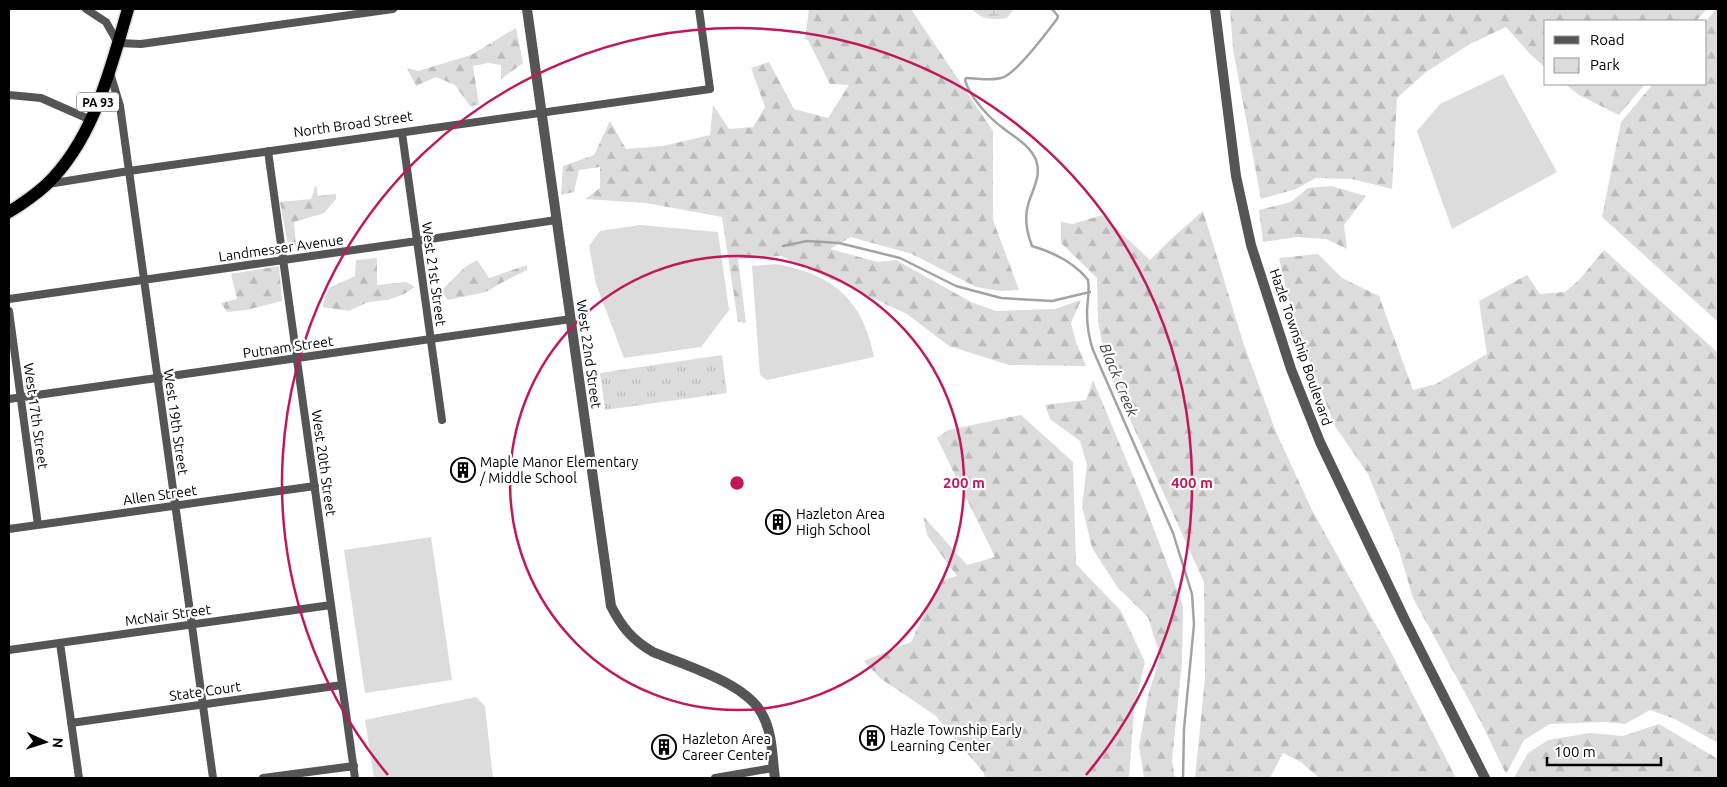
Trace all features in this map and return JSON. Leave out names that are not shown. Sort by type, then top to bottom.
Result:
[{"type":"highway","name":"PA 93","points":[[46,185],[69,159],[91,120],[110,70],[128,9]]},
{"type":"highway","name":"North Broad Street","points":[[9,212],[46,185]]},
{"type":"street","points":[[86,9],[106,22],[118,43],[141,44],[393,9]]},
{"type":"street","name":"West 22nd Street","points":[[526,9],[611,606],[625,631],[652,652],[716,678],[749,698],[762,713],[770,738],[774,773]]},
{"type":"street","name":"North Broad Street","points":[[46,185],[129,171],[710,89],[699,9]]},
{"type":"street","name":"Hazle Township Boulevard","points":[[1215,9],[1236,176],[1251,246],[1291,369],[1324,451],[1405,620],[1485,778]]},
{"type":"street","name":"West 19th Street","points":[[110,70],[120,106],[213,778]]},
{"type":"street","points":[[9,95],[41,98],[91,120]]},
{"type":"street","name":"West 21st Street","points":[[402,133],[442,420]]},
{"type":"street","name":"West 20th Street","points":[[268,151],[356,778]]},
{"type":"street","name":"Landmesser Avenue","points":[[9,299],[556,220]]},
{"type":"street","name":"West 17th Street","points":[[9,311],[38,525]]},
{"type":"street","name":"Putnam Street","points":[[9,399],[571,319]]},
{"type":"street","name":"Allen Street","points":[[9,529],[315,486]]},
{"type":"street","name":"McNair Street","points":[[9,650],[331,605]]},
{"type":"street","points":[[60,643],[79,778]]},
{"type":"street","name":"State Court","points":[[71,723],[342,685]]},
{"type":"street","points":[[263,778],[354,766]]},
{"type":"street","points":[[715,778],[774,773]]},
{"type":"green space","points":[[809,9],[911,9],[993,131],[993,220],[1019,290],[1000,291],[976,287],[912,254],[851,237],[830,249],[878,262],[896,260],[971,302],[996,311],[1055,309],[1081,300],[1071,323],[1076,342],[1086,366],[1009,365],[949,346],[907,314],[781,256],[738,259],[746,323],[738,322],[722,217],[646,203],[585,199],[600,188],[600,167],[579,170],[574,192],[561,195],[563,166],[594,155],[610,121],[626,149],[663,146],[710,135],[713,105],[729,129],[753,127],[765,107],[751,68],[769,62],[794,109],[828,118],[849,85],[830,84],[808,40],[805,39]]},
{"type":"green space","points":[[972,9],[1014,9],[1007,18],[997,19],[979,15]]},
{"type":"green space","points":[[1230,9],[1707,9],[1697,20],[1544,20],[1544,66],[1531,55],[1506,27],[1470,44],[1426,72],[1397,98],[1392,189],[1352,179],[1316,178],[1296,189],[1261,199],[1233,49]]},
{"type":"green space","points":[[1718,9],[1718,322],[1602,217],[1621,122],[1652,85],[1707,85],[1707,20]]},
{"type":"green space","points":[[516,28],[523,63],[501,79],[501,65],[488,63],[473,66],[479,105],[470,106],[455,85],[436,77],[416,86],[407,68],[418,71],[471,55]]},
{"type":"green space","points":[[1503,74],[1557,172],[1452,229],[1417,131],[1440,104]]},
{"type":"green space","points":[[1566,85],[1644,85],[1619,115],[1579,95]]},
{"type":"green space","points":[[316,184],[318,196],[336,194],[336,199],[324,213],[294,222],[296,245],[288,245],[280,202],[311,199]]},
{"type":"green space","points":[[1331,186],[1366,196],[1344,225],[1347,249],[1326,239],[1296,237],[1263,242],[1259,210],[1291,202],[1308,188]]},
{"type":"green space","points":[[1203,211],[1243,342],[1276,432],[1312,510],[1392,654],[1456,778],[1319,778],[1301,762],[1283,753],[1270,778],[1195,778],[1205,678],[1204,582],[1108,371],[1098,322],[1097,278],[1061,243],[1061,222],[1073,224],[1102,215],[1150,260]]},
{"type":"green space","points":[[640,225],[718,232],[729,310],[701,347],[624,358],[596,284],[589,246],[600,231]]},
{"type":"green space","points":[[1604,250],[1716,351],[1718,356],[1718,743],[1675,719],[1650,710],[1625,724],[1603,722],[1550,724],[1524,740],[1506,774],[1481,722],[1413,598],[1399,550],[1368,474],[1335,426],[1294,321],[1279,258],[1318,254],[1342,278],[1379,296],[1413,390],[1436,384],[1487,354],[1479,301],[1527,275],[1540,294],[1565,292],[1579,280]]},
{"type":"green space","points":[[377,258],[377,285],[406,282],[415,287],[404,294],[388,300],[368,302],[349,311],[322,307],[329,288],[355,276],[356,260]]},
{"type":"green space","points":[[477,260],[489,278],[527,265],[527,270],[486,292],[448,300],[441,291],[465,267]]},
{"type":"green space","points":[[776,264],[796,268],[813,275],[842,292],[862,319],[874,357],[767,380],[760,375],[752,266]]},
{"type":"green space","points":[[279,266],[282,301],[246,310],[227,312],[221,303],[237,299],[231,274]]},
{"type":"green space","points":[[722,355],[727,393],[605,410],[600,373]]},
{"type":"green space","points":[[1093,380],[1143,500],[1183,606],[1182,662],[1172,760],[1175,778],[1144,778],[1139,746],[1148,696],[1160,656],[1148,617],[1118,588],[1092,548],[1082,506],[1087,465],[1080,441],[1050,419],[1045,405],[1086,400]]},
{"type":"green space","points":[[1021,415],[1073,462],[1076,564],[1121,611],[1145,662],[1134,709],[1129,778],[985,778],[984,773],[936,716],[880,678],[864,661],[911,642],[941,580],[957,576],[927,535],[923,516],[967,565],[995,557],[937,438],[948,430]]},
{"type":"green space","points":[[431,537],[452,680],[365,693],[344,550]]},
{"type":"green space","points":[[476,697],[485,706],[493,778],[374,778],[365,720]]},
{"type":"green space","points":[[1659,724],[1718,759],[1718,778],[1514,778],[1528,753],[1548,740],[1589,733],[1623,736]]},
{"type":"waterway","name":"Black Creek","points":[[1052,9],[1058,16],[1057,19],[1014,70],[997,79],[966,78],[965,80],[975,100],[986,113],[1026,146],[1036,160],[1038,172],[1026,215],[1027,231],[1032,246],[1063,259],[1077,268],[1088,280],[1087,322],[1093,350],[1173,533],[1192,594],[1194,624],[1184,729],[1183,778]]},
{"type":"waterway","points":[[783,246],[807,241],[839,243],[900,258],[956,286],[1001,298],[1052,301],[1090,292]]},
{"type":"place","name":"Maple Manor Elementary / Middle School","points":[[463,470]]},
{"type":"place","name":"Hazleton Area High School","points":[[778,522]]},
{"type":"place","name":"Hazle Township Early Learning Center","points":[[872,738]]},
{"type":"place","name":"Hazleton Area Career Center","points":[[664,747]]}]
